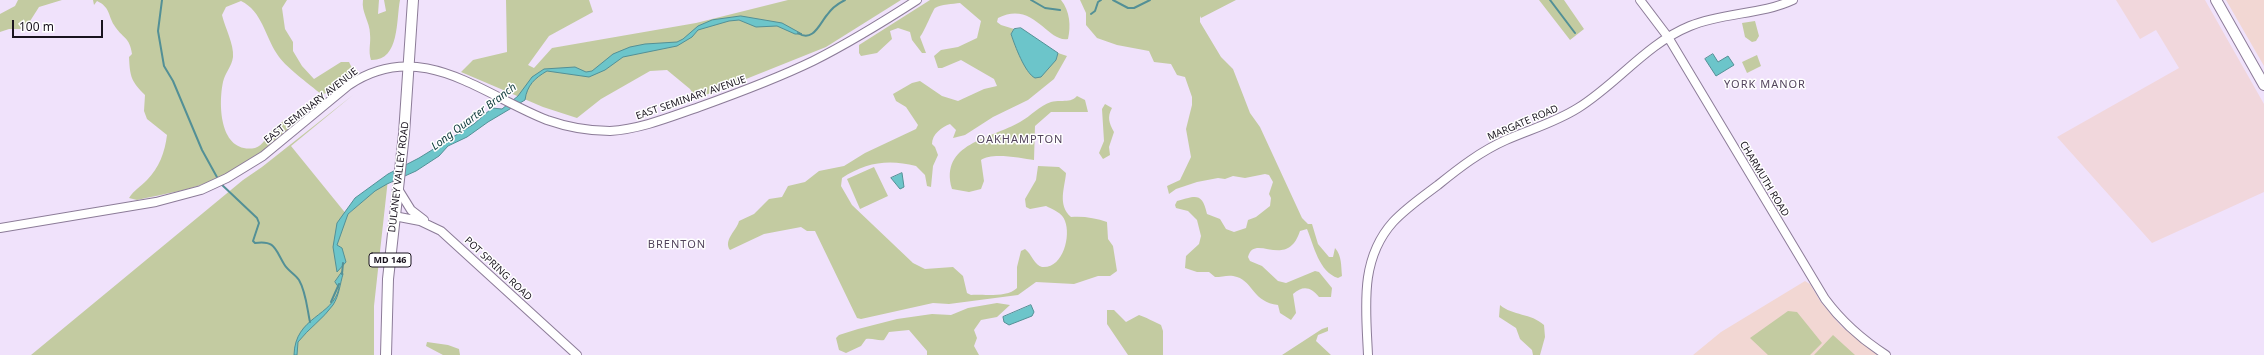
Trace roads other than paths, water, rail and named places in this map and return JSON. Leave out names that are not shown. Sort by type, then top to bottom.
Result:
[{"type":"main road","name":"DULANEY VALLEY ROAD","points":[[386,355],[388,285],[394,216],[401,164],[413,0]]},
{"type":"main road","points":[[2216,0],[2264,85]]},
{"type":"street","name":"EAST SEMINARY AVENUE","points":[[0,228],[156,202],[193,193],[220,182],[263,156],[365,75],[390,67],[409,66],[453,75],[546,119],[573,127],[610,131],[643,126],[747,90],[844,45],[917,0]]},
{"type":"street","name":"CHARMUTH ROAD","points":[[1640,0],[1668,37],[1836,314],[1854,332],[1886,355]]},
{"type":"street","name":"MARGATE ROAD","points":[[1368,355],[1365,298],[1367,276],[1377,247],[1393,222],[1451,175],[1489,148],[1548,125],[1581,106],[1652,47],[1668,37],[1689,26],[1708,19],[1773,7],[1793,0]]},
{"type":"street","points":[[399,184],[412,210],[428,223]]},
{"type":"street","name":"POT SPRING ROAD","points":[[394,216],[428,223],[449,237],[577,355]]},
{"type":"waterway","points":[[162,0],[158,31],[164,66],[173,81],[202,150],[218,179]]},
{"type":"waterway","name":"Long Quarter Branch","points":[[798,33],[808,36],[812,34],[816,31],[824,18],[838,4],[845,0]]},
{"type":"waterway","points":[[1031,0],[1045,8],[1060,10]]},
{"type":"waterway","points":[[1091,14],[1095,11],[1098,2],[1101,0]]},
{"type":"waterway","points":[[1113,0],[1128,8],[1134,8],[1150,0]]},
{"type":"waterway","points":[[1550,0],[1575,33]]},
{"type":"waterway","points":[[220,183],[257,218],[259,223],[253,241],[255,243],[262,242],[271,244],[289,271],[299,280],[305,295],[310,322]]},
{"type":"waterway","name":"Long Quarter Branch","points":[[342,274],[343,263]]},
{"type":"waterway","name":"Long Quarter Branch","points":[[331,302],[339,284]]},
{"type":"district","name":"YORK MANOR","points":[[1765,85]]},
{"type":"district","name":"OAKHAMPTON","points":[[1020,140]]},
{"type":"district","name":"BRENTON","points":[[677,245]]}]
